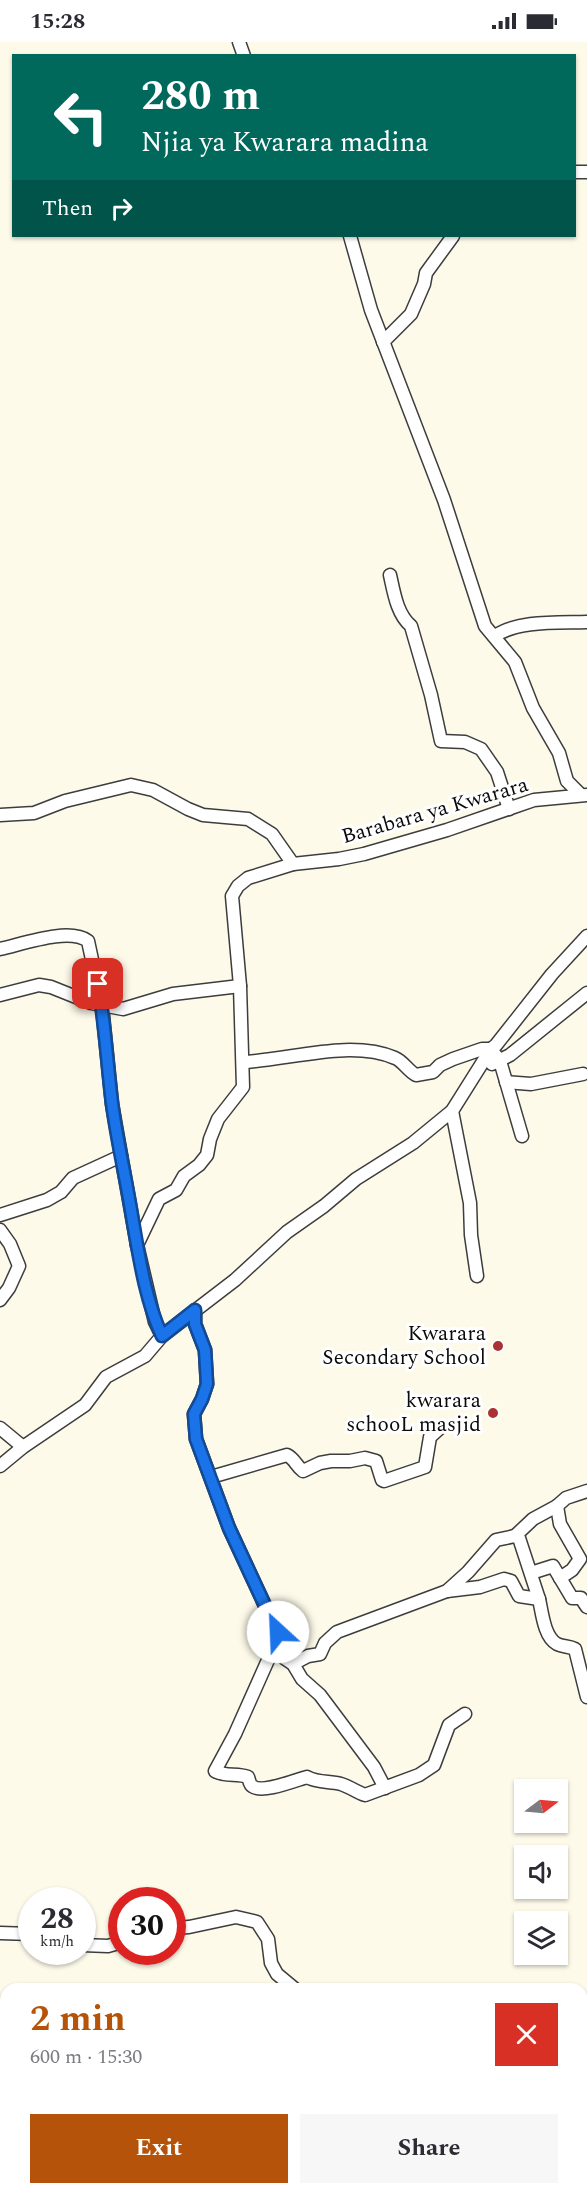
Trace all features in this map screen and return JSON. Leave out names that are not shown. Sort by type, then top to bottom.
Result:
[{"type":"street","points":[[350,237],[382,342],[444,500],[485,626],[515,662],[530,701],[559,753],[567,781],[584,795]]},
{"type":"street","points":[[382,342],[411,314],[424,284],[426,273],[452,237]]},
{"type":"street","points":[[390,575],[404,620],[411,626],[431,695],[441,741],[465,742],[482,749],[497,772],[510,809]]},
{"type":"street","points":[[495,636],[509,628],[523,625],[587,622]]},
{"type":"street","points":[[0,815],[34,813],[65,801],[131,785],[153,790],[203,815],[248,819],[272,834],[293,864]]},
{"type":"street","name":"Barabara ya Kwarara","points":[[137,1245],[159,1199],[176,1190],[184,1176],[199,1165],[207,1155],[210,1138],[218,1119],[243,1087],[240,986],[232,896],[238,886],[248,878],[293,864],[364,854],[447,830],[534,800],[584,795]]},
{"type":"street","points":[[0,949],[64,935],[81,936],[88,941],[102,1006],[112,1104],[137,1245],[155,1322],[162,1336]]},
{"type":"street","points":[[0,1466],[23,1447],[85,1405],[106,1377],[145,1356],[162,1336],[234,1280],[287,1232],[324,1206],[356,1179],[413,1143],[448,1115],[491,1049],[552,974],[587,936]]},
{"type":"street","points":[[0,994],[39,985],[51,987],[102,1006],[123,1009],[173,994],[240,986]]},
{"type":"street","points":[[480,1069],[510,1055],[587,993]]},
{"type":"street","points":[[243,1062],[365,1050],[398,1059],[406,1070],[416,1075],[433,1072],[440,1065],[453,1059],[482,1049],[491,1049]]},
{"type":"street","points":[[491,1049],[500,1061],[522,1136]]},
{"type":"street","points":[[506,1083],[531,1084],[583,1074]]},
{"type":"street","points":[[448,1115],[470,1203],[471,1235],[477,1276]]},
{"type":"street","points":[[0,1215],[46,1200],[61,1192],[73,1178],[121,1156]]},
{"type":"street","points":[[0,1230],[10,1244],[19,1266],[9,1288],[0,1300]]},
{"type":"street","points":[[195,1310],[195,1324],[205,1350],[207,1384],[194,1414],[196,1439],[229,1528],[268,1612],[278,1623],[274,1651],[215,1771],[220,1774],[241,1774],[248,1777],[251,1786],[256,1788],[269,1788],[307,1777],[318,1782],[348,1787],[365,1795],[419,1775],[434,1765],[449,1725],[465,1714]]},
{"type":"street","points":[[211,1478],[287,1455],[293,1458],[303,1471],[320,1463],[365,1458],[376,1461],[381,1480],[384,1481],[425,1467],[430,1437],[441,1427]]},
{"type":"street","points":[[0,1428],[23,1447]]},
{"type":"street","points":[[447,1591],[468,1572],[496,1540],[514,1536],[532,1519],[557,1506],[567,1497],[587,1491]]},
{"type":"street","points":[[557,1506],[560,1524],[580,1559],[572,1570],[560,1578]]},
{"type":"street","points":[[514,1536],[519,1538],[547,1631],[552,1641],[575,1649],[587,1697]]},
{"type":"street","points":[[531,1573],[553,1566],[572,1598],[581,1598],[587,1607]]},
{"type":"street","points":[[293,1664],[308,1656],[320,1654],[325,1643],[337,1632],[447,1591],[480,1587],[504,1579],[511,1581],[519,1596],[538,1599]]},
{"type":"street","points":[[274,1651],[293,1664],[303,1679],[320,1695],[374,1767],[385,1788]]},
{"type":"street","points":[[186,1927],[236,1917],[257,1922],[268,1939],[271,1963],[277,1974],[288,1983]]},
{"type":"street","points":[[0,1933],[18,1934]]},
{"type":"place","name":"Kwarara Secondary School","points":[[498,1346]]},
{"type":"place","name":"kwarara schooL masjid","points":[[493,1413]]},
{"type":"route","points":[[98,984],[112,1104],[137,1245],[155,1322],[162,1336],[195,1310],[195,1324],[205,1350],[207,1384],[194,1414],[196,1439],[229,1528],[268,1612],[278,1623],[278,1632]]}]
